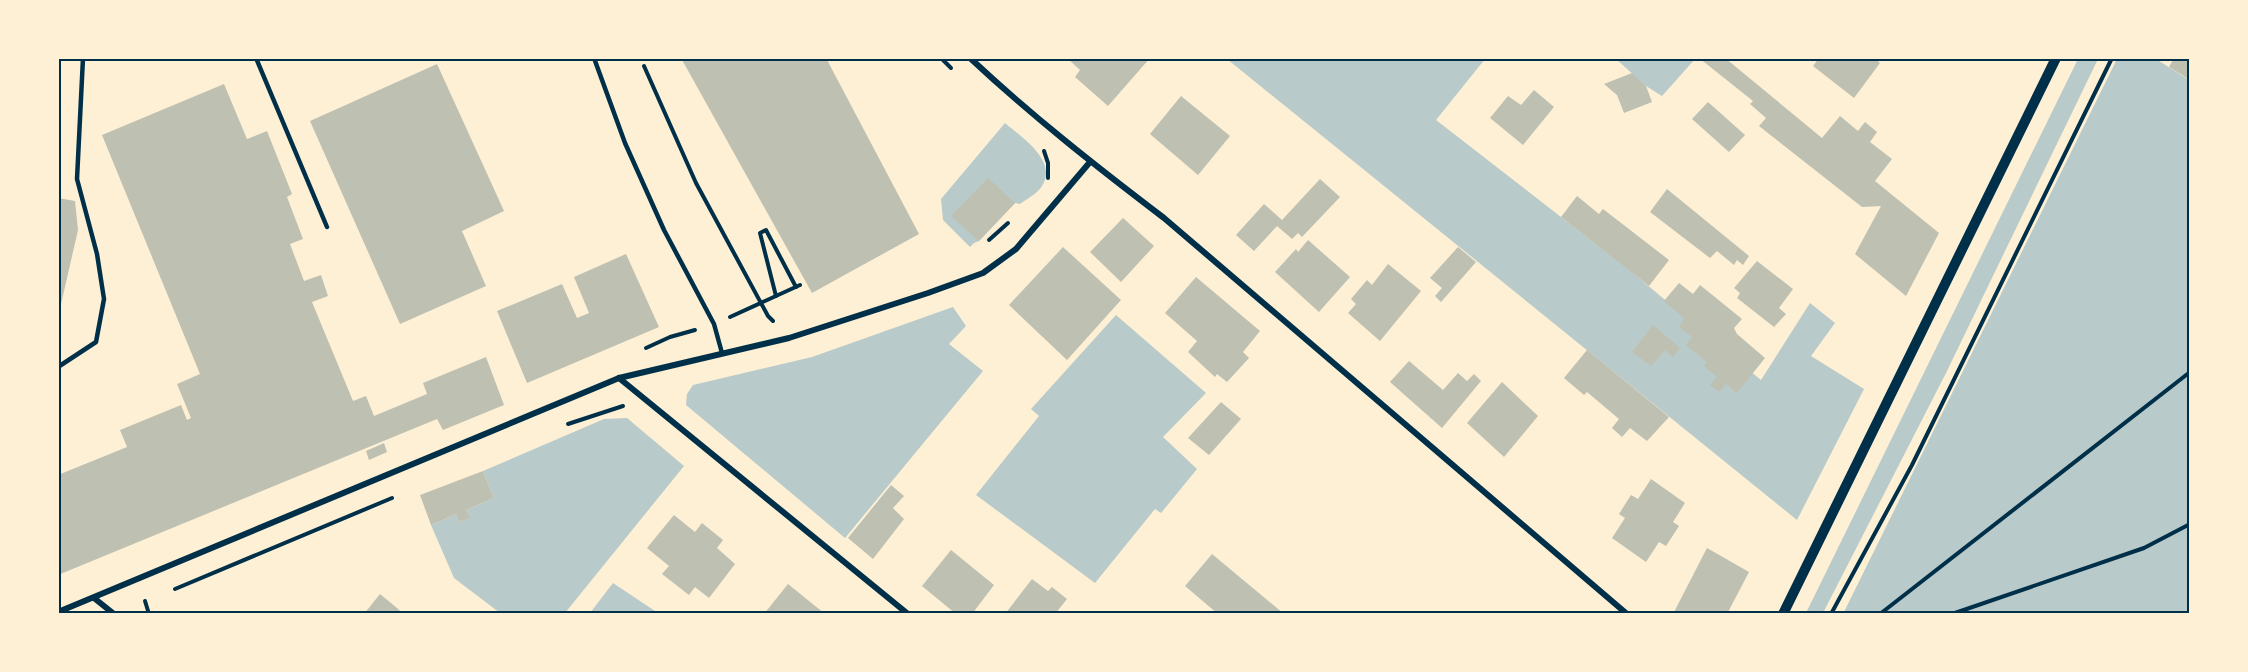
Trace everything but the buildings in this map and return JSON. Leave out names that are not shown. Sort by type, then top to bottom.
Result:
[{"type":"street","points":[[970,58],[1020,105],[1164,218],[1627,614]]},
{"type":"street","points":[[1783,614],[2056,58]]},
{"type":"street","points":[[58,612],[619,378],[789,339],[983,273],[1016,249],[1090,162]]},
{"type":"street","points":[[619,378],[908,614]]},
{"type":"street","points":[[94,598],[114,614]]},
{"type":"lane","points":[[58,367],[96,342],[104,299],[97,254],[77,179],[83,58]]},
{"type":"lane","points":[[256,58],[327,227]]},
{"type":"lane","points":[[594,58],[625,143],[664,230],[714,324],[722,353]]},
{"type":"path","points":[[941,58],[957,74]]},
{"type":"path","points":[[1831,614],[1912,465],[2112,58]]},
{"type":"path","points":[[644,66],[696,183],[761,304],[772,321],[778,322]]},
{"type":"path","points":[[1044,150],[1048,163],[1048,180]]},
{"type":"path","points":[[983,245],[1009,222]]},
{"type":"path","points":[[761,304],[798,286],[790,276],[766,230],[760,233],[776,296]]},
{"type":"path","points":[[1880,614],[2190,372]]},
{"type":"path","points":[[560,427],[644,399]]},
{"type":"path","points":[[167,592],[401,494]]},
{"type":"path","points":[[1952,614],[2144,549],[2190,524]]},
{"type":"path","points":[[136,605],[145,601],[149,614]]},
{"type":"shaded area","points":[[1227,59],[1485,59],[1436,120],[1628,269],[1761,380],[1810,303],[1835,323],[1811,356],[1864,389],[1797,520]]},
{"type":"shaded area","points":[[1616,59],[1695,59],[1662,96],[1646,86]]},
{"type":"shaded area","points":[[2078,59],[2098,59],[1946,373],[1823,613],[1806,613]]},
{"type":"shaded area","points":[[2117,59],[2156,59],[2189,80],[2189,613],[1843,614]]},
{"type":"shaded area","points":[[1005,123],[1036,150],[1042,158],[1046,176],[1038,191],[1020,204],[1015,203],[979,241],[970,247],[943,220],[941,199]]},
{"type":"shaded area","points":[[953,307],[966,326],[949,344],[983,371],[845,538],[686,405],[687,394],[693,385],[812,357]]},
{"type":"shaded area","points":[[1116,315],[1206,393],[1163,437],[1197,469],[1161,513],[1155,509],[1095,583],[976,495],[1039,416],[1031,409]]},
{"type":"shaded area","points":[[627,418],[684,466],[565,613],[500,613],[454,578],[431,525],[456,514],[459,522],[469,518],[466,510],[494,498],[483,471],[604,419]]},
{"type":"shaded area","points":[[613,583],[658,613],[590,613]]}]
